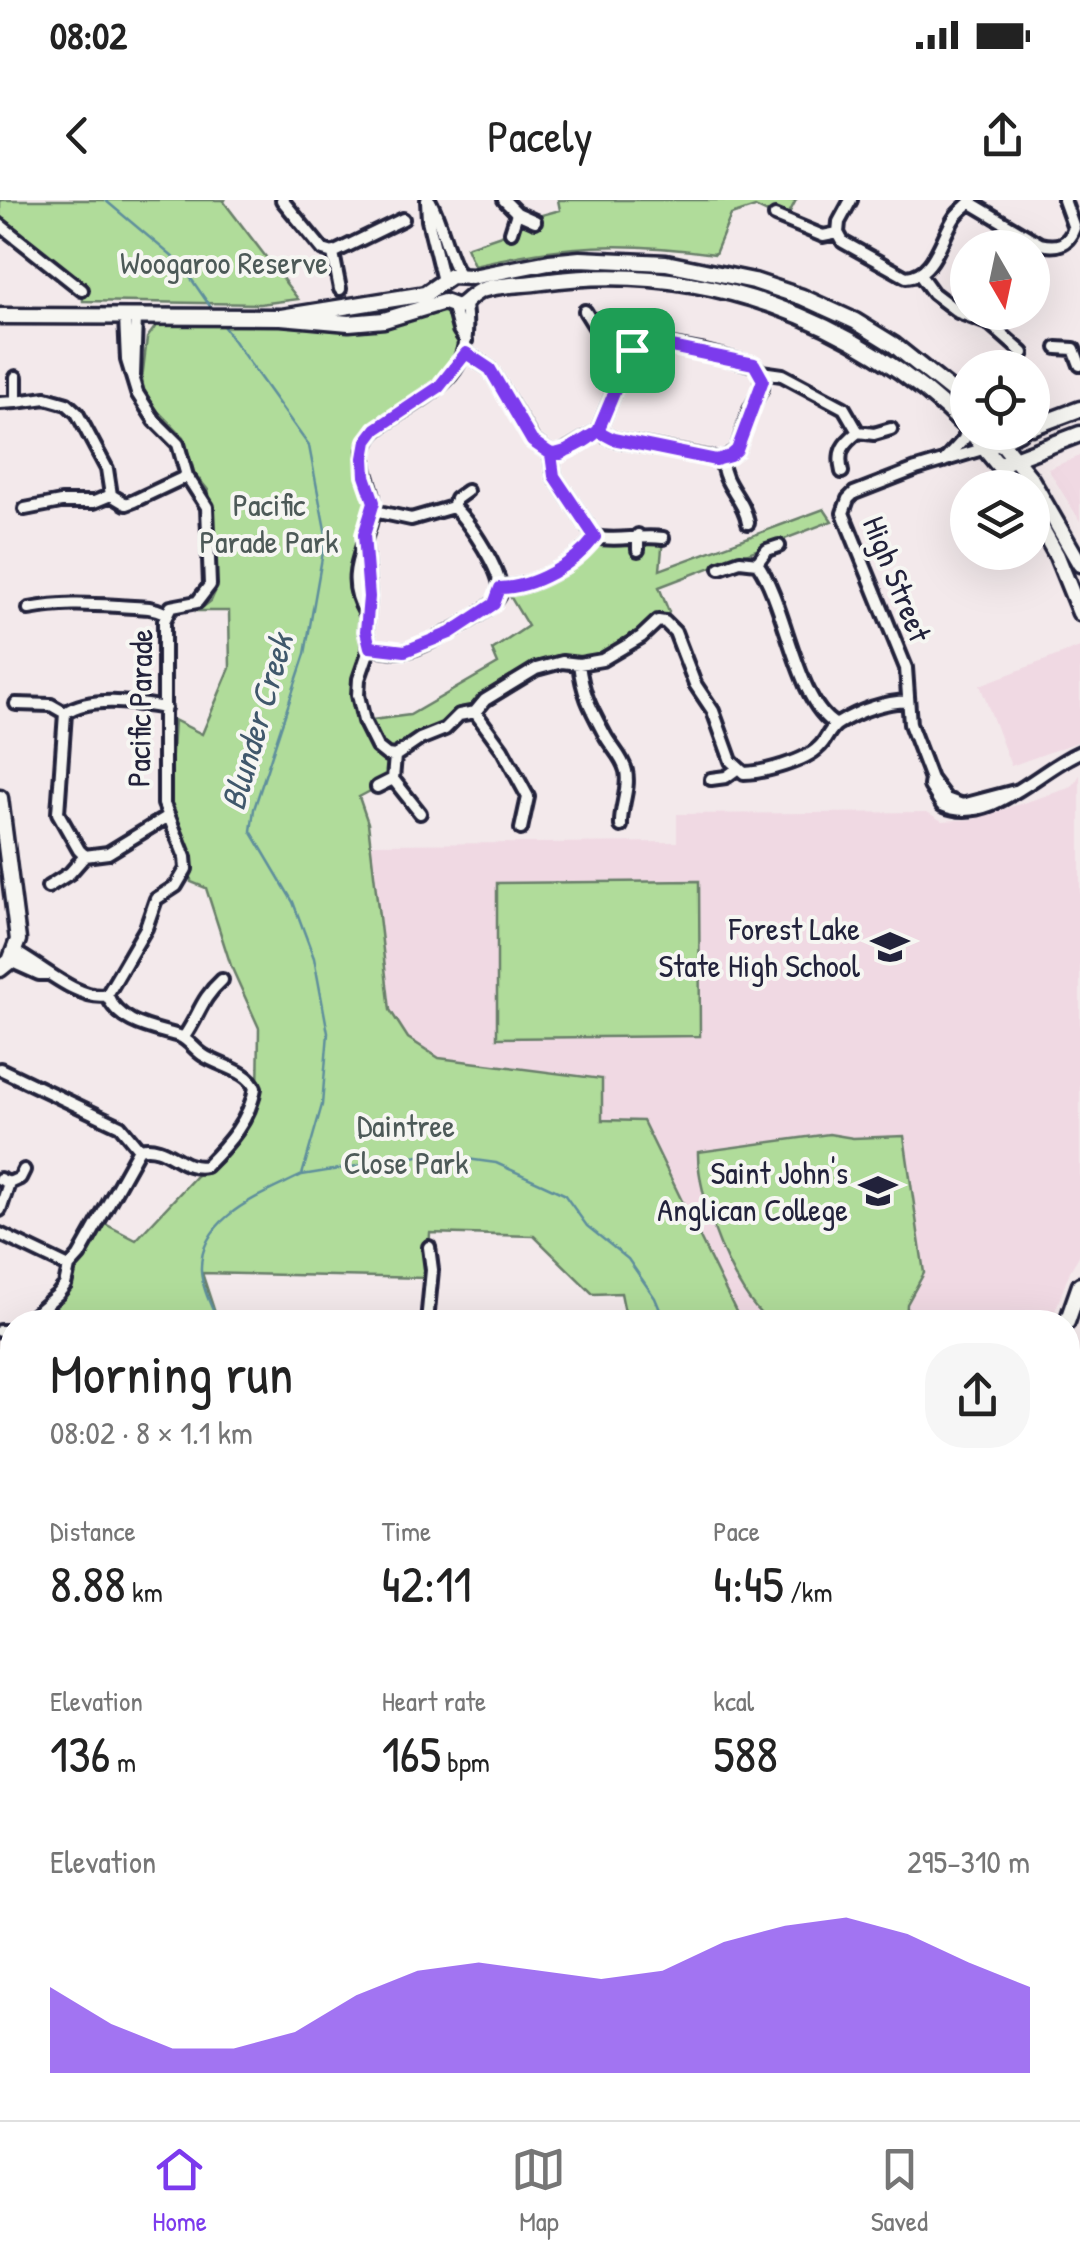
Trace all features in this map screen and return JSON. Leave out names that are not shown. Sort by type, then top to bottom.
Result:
[{"type":"main road","points":[[281,317],[425,294],[451,276],[548,262],[595,259],[666,263],[754,280],[802,297],[854,321],[916,360],[950,389]]},
{"type":"main road","points":[[458,302],[470,286],[462,277]]},
{"type":"main road","points":[[0,316],[258,316],[349,323],[384,320],[458,302],[485,289],[569,278],[673,281],[759,299],[856,342],[902,371],[950,414]]},
{"type":"main road","points":[[442,283],[458,302]]},
{"type":"main road","points":[[1050,420],[1080,409]]},
{"type":"main road","points":[[1000,464],[1072,437]]},
{"type":"main road","points":[[1034,470],[1042,457],[1064,446],[1072,437]]},
{"type":"main road","points":[[996,450],[1004,470]]},
{"type":"main road","points":[[1005,450],[1024,470]]},
{"type":"main road","points":[[1050,512],[1080,564]]},
{"type":"main road","points":[[1050,543],[1080,613]]},
{"type":"main road","points":[[0,798],[4,860],[18,928],[8,960]]},
{"type":"main road","points":[[1072,1310],[1080,1285]]},
{"type":"street","points":[[282,200],[323,250],[332,253],[403,220]]},
{"type":"street","points":[[428,200],[438,216],[451,262],[462,277]]},
{"type":"street","points":[[428,200],[428,220],[442,283]]},
{"type":"street","points":[[504,200],[517,213],[535,221]]},
{"type":"street","points":[[851,200],[839,222],[842,242],[906,277],[926,270],[958,213],[972,201],[1040,244],[1075,242],[1064,200]]},
{"type":"street","points":[[511,232],[517,213]]},
{"type":"street","points":[[775,216],[823,236],[838,233]]},
{"type":"street","points":[[0,225],[82,290]]},
{"type":"street","points":[[332,253],[340,289]]},
{"type":"street","points":[[920,275],[933,293],[958,312],[990,324],[1019,350]]},
{"type":"street","points":[[458,302],[466,347],[490,369],[532,441],[551,454],[561,454],[598,431],[632,350],[643,344],[700,351],[754,364],[761,372],[762,388],[737,450],[722,460],[613,439],[598,431]]},
{"type":"street","points":[[585,311],[600,336],[632,350]]},
{"type":"street","name":"Pacific Parade","points":[[107,995],[141,938],[156,900],[183,879],[185,857],[164,804],[166,613],[176,605],[197,602],[210,586],[207,507],[186,476],[178,444],[145,408],[134,378],[137,361],[131,317]]},
{"type":"street","points":[[1057,348],[1077,346],[1080,364]]},
{"type":"street","points":[[466,347],[439,387],[376,429],[367,441],[365,476],[374,511],[364,535],[370,647],[358,695],[364,721],[377,747],[396,756],[420,739],[446,729],[459,716],[475,712],[485,700],[536,669],[562,662],[602,660],[640,636],[651,624],[665,622],[674,632],[683,658],[713,710],[736,769],[744,773],[760,773],[812,753],[834,724],[882,704],[908,701]]},
{"type":"street","points":[[761,372],[782,375],[844,408],[858,432]]},
{"type":"street","points":[[16,378],[16,402]]},
{"type":"street","points":[[0,403],[58,400],[77,412],[106,469],[111,495],[126,504],[186,476]]},
{"type":"street","points":[[842,472],[838,458],[843,444],[858,432],[874,434],[891,429]]},
{"type":"street","points":[[944,462],[954,450]]},
{"type":"street","name":"High Street","points":[[972,450],[854,493],[844,507],[906,668],[910,724],[931,778],[930,786],[936,800],[959,811],[994,804],[1044,772],[1080,756]]},
{"type":"street","points":[[551,454],[554,476],[595,537],[662,538]]},
{"type":"street","points":[[722,460],[728,488],[746,510],[748,522]]},
{"type":"street","points":[[453,507],[456,499],[467,491]]},
{"type":"street","points":[[26,509],[61,502],[94,502],[111,495]]},
{"type":"street","points":[[374,511],[411,519],[453,507]]},
{"type":"street","points":[[370,647],[405,651],[450,633],[494,604],[500,588],[498,576],[476,535],[453,507]]},
{"type":"street","points":[[638,535],[638,550]]},
{"type":"street","points":[[500,588],[522,588],[584,552],[595,537]]},
{"type":"street","points":[[757,563],[767,550],[779,546]]},
{"type":"street","points":[[720,568],[740,561],[757,563]]},
{"type":"street","points":[[757,563],[818,708],[834,724]]},
{"type":"street","points":[[28,609],[83,602],[123,607],[147,605],[166,613]]},
{"type":"street","points":[[579,664],[583,694],[627,773],[620,808],[621,826]]},
{"type":"street","points":[[64,712],[83,705],[130,702],[165,708]]},
{"type":"street","points":[[16,704],[52,704],[64,712]]},
{"type":"street","points":[[64,712],[58,812],[85,856]]},
{"type":"street","points":[[475,712],[524,787],[528,808],[520,829]]},
{"type":"street","points":[[396,756],[393,779],[420,813]]},
{"type":"street","points":[[711,779],[726,777],[736,769]]},
{"type":"street","points":[[377,787],[393,779]]},
{"type":"street","points":[[48,887],[70,873],[85,856],[108,852],[167,817]]},
{"type":"street","points":[[8,960],[95,997],[107,995],[119,1013],[164,1034],[184,1037],[214,1062],[246,1076],[255,1088],[230,1143],[206,1166],[190,1167],[156,1147],[139,1149],[79,1256],[69,1266],[65,1284],[40,1310]]},
{"type":"street","points":[[184,1037],[204,997],[222,980]]},
{"type":"street","points":[[0,1070],[120,1126],[139,1149]]},
{"type":"street","points":[[0,1210],[4,1181],[20,1178],[24,1170]]},
{"type":"street","points":[[0,1234],[69,1266]]},
{"type":"street","points":[[428,1310],[432,1270],[429,1247]]},
{"type":"shaded area","points":[[1080,456],[1080,521],[1050,470]]},
{"type":"shaded area","points":[[1080,647],[1080,741],[1011,766],[980,685]]},
{"type":"shaded area","points":[[1080,775],[1080,1254],[1055,1310],[735,1310],[644,1122],[602,1121],[602,1079],[439,1058],[409,1038],[391,1010],[371,844],[677,842],[677,814],[927,812],[942,821],[974,819],[1072,787]]},
{"type":"green space","name":"Woogaroo Reserve","points":[[0,200],[225,200],[298,299],[260,304],[83,301],[82,290],[0,225]]},
{"type":"green space","points":[[558,200],[796,200],[785,221],[755,207],[731,215],[715,254],[651,247],[594,247],[474,265],[466,247],[510,232],[517,213],[535,221],[538,216],[560,210]]},
{"type":"green space","points":[[443,306],[454,311],[467,342],[439,387],[376,429],[364,458],[373,502],[364,535],[370,647],[359,679],[364,721],[410,715],[498,664],[492,650],[528,626],[510,596],[500,588],[526,584],[553,573],[595,537],[663,538],[660,570],[824,509],[832,521],[659,587],[669,612],[665,622],[602,660],[548,664],[396,756],[393,779],[359,797],[368,823],[390,1010],[408,1038],[439,1058],[602,1079],[602,1120],[643,1121],[735,1310],[625,1310],[621,1293],[593,1294],[534,1236],[430,1233],[427,1278],[202,1273],[214,1310],[46,1308],[101,1222],[136,1240],[196,1176],[226,1153],[258,1096],[259,1028],[231,966],[206,888],[191,882],[191,858],[169,802],[174,720],[202,734],[230,668],[229,611],[198,611],[211,601],[215,592],[214,513],[208,490],[192,470],[183,437],[144,392],[147,338],[158,323],[322,325]]},
{"type":"green space","points":[[699,881],[700,1036],[497,1038],[497,883]]},
{"type":"green space","points":[[829,1134],[853,1138],[904,1136],[924,1273],[907,1310],[757,1310],[720,1244],[704,1194],[698,1152]]},
{"type":"waterway","name":"Blunder Creek","points":[[105,200],[181,264],[214,312]]},
{"type":"waterway","name":"Blunder Creek","points":[[213,1310],[202,1277],[203,1252],[210,1236],[236,1210],[302,1175],[322,1105],[328,1033],[314,958],[293,902],[251,831],[254,809],[305,654],[326,535],[309,446],[221,323]]},
{"type":"waterway","points":[[302,1175],[431,1154],[496,1163],[564,1194],[587,1226],[628,1259],[660,1310]]},
{"type":"place","name":"Forest Lake State High School","points":[[890,947]]},
{"type":"place","name":"Saint John's Anglican College","points":[[878,1191]]},
{"type":"route","points":[[632,350],[598,431],[561,454],[551,454],[554,476],[595,537],[584,552],[522,588],[500,588],[500,597],[494,604],[450,633],[405,651],[370,647],[366,631],[369,597],[364,535],[374,502],[365,476],[367,441],[376,429],[429,396],[466,353],[490,369],[532,441],[551,454],[561,454],[592,437],[598,431],[613,439],[716,460],[737,450],[762,388],[761,372],[754,364],[657,344],[643,344],[632,350]]},
{"type":"park label","name":"Pacific Parade Park","points":[[269,524]]},
{"type":"park label","name":"Daintree Close Park","points":[[406,1144]]}]
